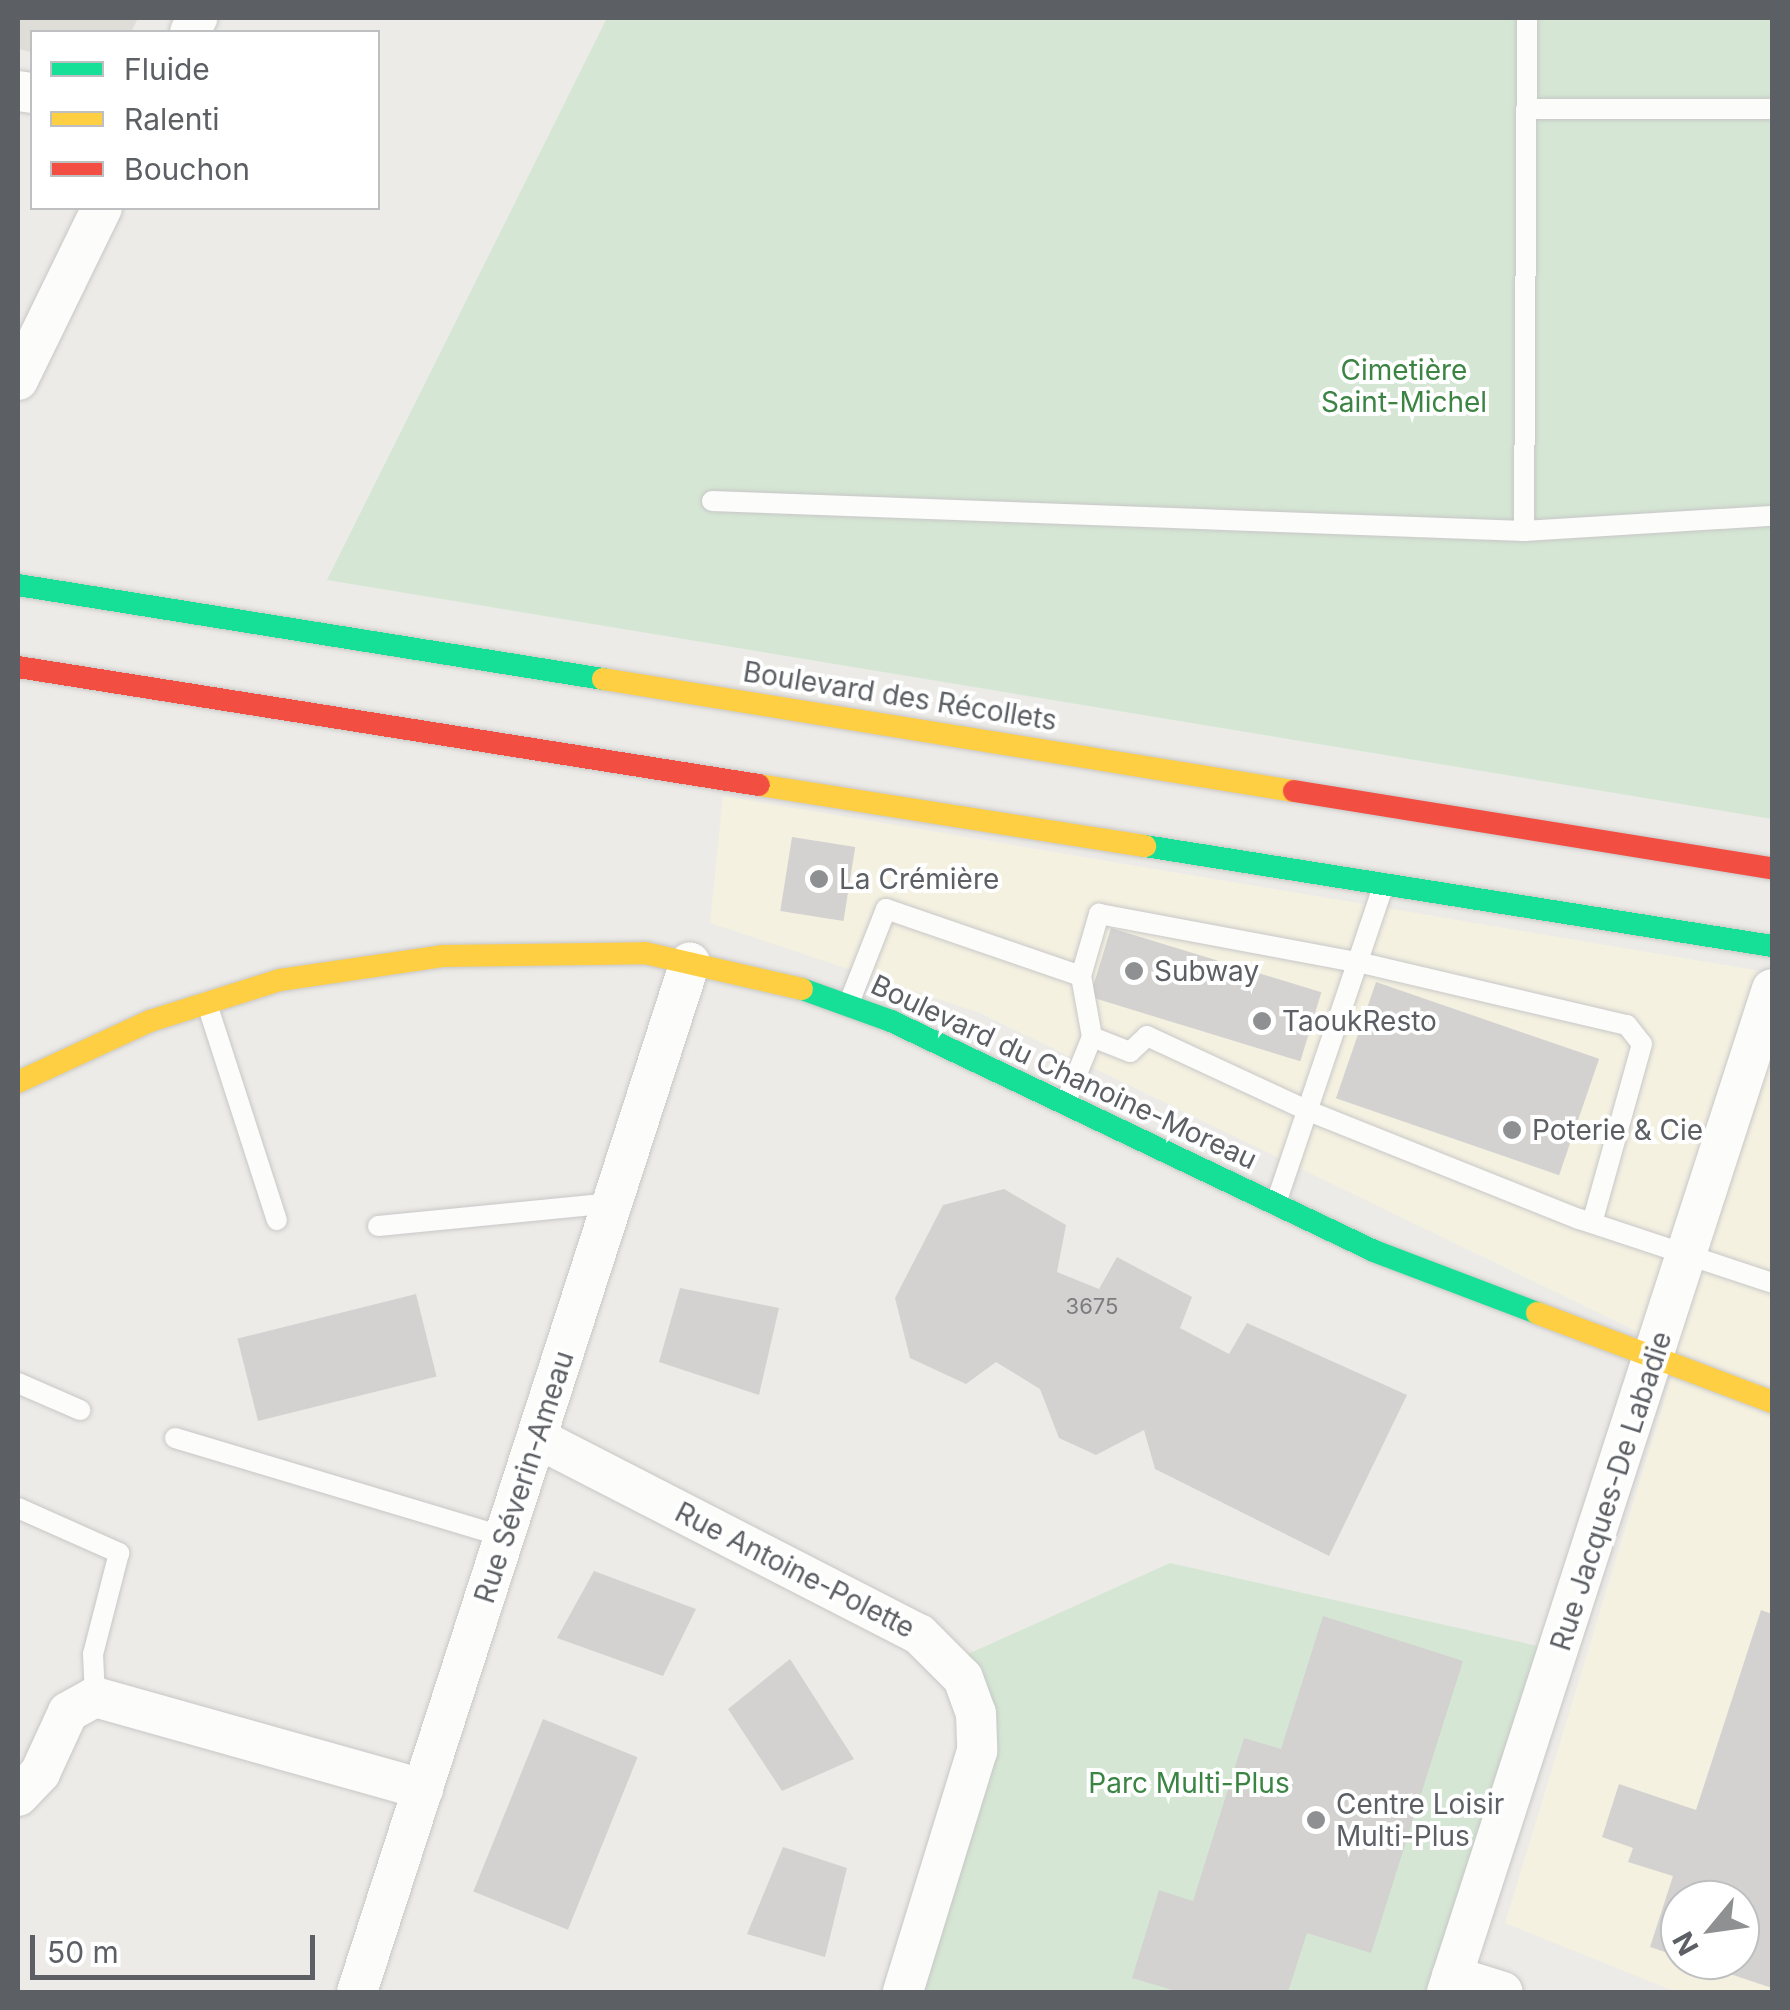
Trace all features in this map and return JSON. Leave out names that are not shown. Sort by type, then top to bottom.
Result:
[{"type":"main road","name":"Boulevard des Récollets","points":[[18,585],[1772,868]]},
{"type":"main road","points":[[18,667],[1772,946]]},
{"type":"main road","name":"Boulevard du Chanoine-Moreau","points":[[18,1082],[206,1000],[280,980],[442,956],[645,953],[848,1004],[1066,1101],[1276,1205],[1434,1276],[1772,1402]]},
{"type":"street","points":[[18,380],[101,210]]},
{"type":"street","name":"Rue Séverin-Ameau","points":[[357,1992],[690,962]]},
{"type":"street","name":"Rue Jacques-De Labadie","points":[[1450,1984],[1772,990]]},
{"type":"street","name":"Rue Antoine-Polette","points":[[537,1438],[919,1634],[964,1678],[976,1713],[977,1751],[903,1992]]},
{"type":"street","points":[[18,1796],[40,1773],[68,1712],[95,1698],[423,1788]]},
{"type":"street","points":[[1450,1984],[1503,1992]]},
{"type":"lane","points":[[1524,531],[1527,18]]},
{"type":"lane","points":[[1526,109],[1772,109]]},
{"type":"lane","points":[[712,501],[1524,531],[1772,516]]},
{"type":"lane","points":[[1276,1205],[1362,963],[1383,885]]},
{"type":"lane","points":[[848,1004],[886,909],[1081,976]]},
{"type":"lane","points":[[1066,1101],[1092,1037],[1081,976],[1100,914],[1362,963],[1627,1025],[1642,1044],[1593,1219]]},
{"type":"lane","points":[[206,1000],[277,1220]]},
{"type":"lane","points":[[1092,1037],[1130,1052],[1147,1036],[1311,1112],[1579,1219],[1593,1219],[1687,1256],[1772,1283]]},
{"type":"lane","points":[[378,1226],[613,1204]]},
{"type":"lane","points":[[18,1383],[80,1410]]},
{"type":"lane","points":[[174,1438],[505,1537]]},
{"type":"lane","points":[[18,1508],[120,1553],[93,1654],[95,1698]]},
{"type":"shaded area","points":[[18,18],[138,18],[132,30],[30,30],[30,52],[18,49]]},
{"type":"shaded area","points":[[723,796],[1772,973],[1772,1992],[1676,1992],[1505,1923],[1679,1352],[980,1013],[710,923]]},
{"type":"green space","name":"Cimetière Saint-Michel","points":[[607,18],[1772,18],[1772,819],[327,580]]},
{"type":"green space","name":"Parc Multi-Plus","points":[[1170,1563],[1560,1651],[1444,1992],[909,1992],[980,1775],[957,1659]]},
{"type":"building","points":[[792,837],[855,847],[843,921],[780,911]]},
{"type":"building","points":[[1111,928],[1321,992],[1300,1061],[1090,997]]},
{"type":"building","points":[[1376,982],[1599,1059],[1559,1175],[1336,1098]]},
{"type":"building","points":[[1004,1189],[1066,1225],[1057,1272],[1099,1289],[1117,1257],[1192,1297],[1180,1328],[1229,1354],[1247,1323],[1407,1395],[1329,1556],[1155,1469],[1144,1430],[1096,1455],[1059,1438],[1040,1389],[996,1362],[966,1384],[910,1358],[895,1298],[943,1205]]},
{"type":"building","points":[[680,1288],[779,1308],[759,1395],[659,1362]]},
{"type":"building","points":[[416,1294],[437,1376],[258,1421],[237,1339]]},
{"type":"building","points":[[594,1571],[696,1609],[663,1676],[557,1638]]},
{"type":"building","points":[[1761,1610],[1772,1614],[1772,1988],[1748,1980],[1760,1980],[1760,1880],[1672,1880],[1673,1876],[1628,1862],[1633,1848],[1602,1837],[1619,1784],[1696,1810]]},
{"type":"building","name":"Centre Loisir Multi-Plus","points":[[1323,1616],[1463,1661],[1371,1953],[1307,1933],[1288,1992],[1179,1992],[1132,1978],[1159,1890],[1193,1901],[1244,1738],[1281,1749]]},
{"type":"building","points":[[790,1659],[854,1759],[782,1791],[728,1709]]},
{"type":"building","points":[[543,1719],[638,1757],[568,1930],[473,1891]]},
{"type":"building","points":[[783,1847],[847,1868],[825,1957],[747,1934]]},
{"type":"building","points":[[1660,1916],[1660,1950],[1650,1947]]},
{"type":"traffic: fast","points":[[18,585],[603,679]]},
{"type":"traffic: fast","points":[[1145,846],[1772,946]]},
{"type":"traffic: fast","points":[[802,989],[891,1021],[1374,1251],[1537,1313]]},
{"type":"traffic: slow","points":[[603,679],[1294,791]]},
{"type":"traffic: slow","points":[[759,785],[1145,846]]},
{"type":"traffic: slow","points":[[18,1082],[150,1021],[280,980],[442,956],[645,953],[802,989]]},
{"type":"traffic: slow","points":[[1537,1313],[1772,1402]]},
{"type":"traffic: jam","points":[[18,667],[759,785]]},
{"type":"traffic: jam","points":[[1294,791],[1772,868]]},
{"type":"place","name":"La Crémière","points":[[819,879]]},
{"type":"place","name":"Subway","points":[[1134,971]]},
{"type":"place","name":"TaoukResto","points":[[1262,1021]]},
{"type":"place","name":"Poterie & Cie","points":[[1512,1130]]},
{"type":"place","name":"Centre Loisir Multi-Plus","points":[[1316,1820]]}]
